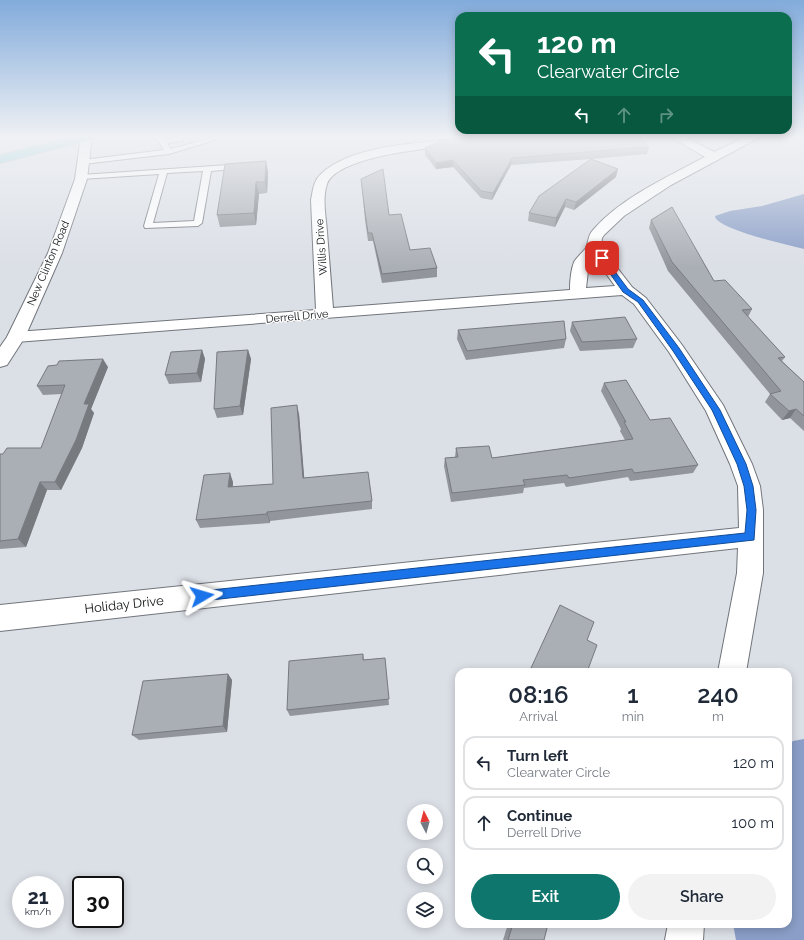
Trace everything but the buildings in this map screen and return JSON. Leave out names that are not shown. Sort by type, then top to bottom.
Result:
[{"type":"street","name":"New Clinton Road","points":[[0,361],[16,337],[55,253],[81,180]]},
{"type":"street","name":"Willis Drive","points":[[323,180],[319,186],[318,200],[325,314]]},
{"type":"street","points":[[578,294],[578,281],[582,262],[594,247],[599,232],[619,213],[671,180]]},
{"type":"street","points":[[594,247],[626,290],[640,301],[676,349],[716,410],[742,464],[749,486],[752,510],[750,573],[733,668]]},
{"type":"street","name":"Derrell Drive","points":[[16,337],[626,290]]},
{"type":"street","name":"Holiday Drive","points":[[0,618],[303,584],[750,537]]},
{"type":"street","points":[[684,940],[686,928]]},
{"type":"lane","points":[[162,180],[148,226],[198,223],[205,180]]},
{"type":"water","points":[[804,194],[804,249],[744,233],[723,224],[716,219],[715,216],[730,211],[762,206]]},
{"type":"water","points":[[804,739],[804,940],[736,940],[734,928],[792,928],[793,741]]},
{"type":"route","points":[[202,596],[750,537],[752,510],[749,486],[742,464],[716,410],[676,349],[640,301],[626,290],[602,258]]}]
